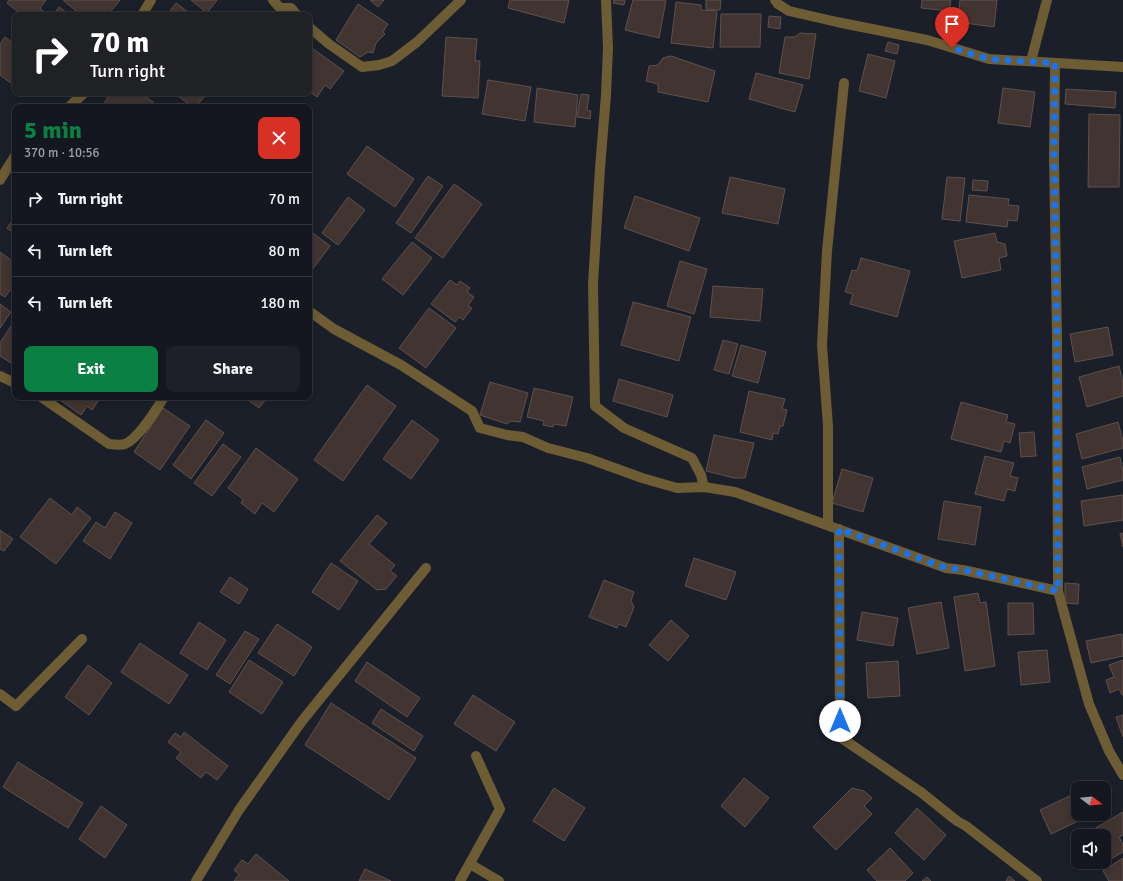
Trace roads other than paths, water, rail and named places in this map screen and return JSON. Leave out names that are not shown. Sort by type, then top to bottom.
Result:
[{"type":"street","points":[[144,12],[151,0]]},
{"type":"street","points":[[273,0],[280,8],[291,8],[294,12]]},
{"type":"street","points":[[312,29],[329,44],[362,67],[379,65],[392,60],[417,42],[462,0]]},
{"type":"street","points":[[606,0],[608,48],[606,95],[593,284],[594,406],[624,428],[692,458],[701,476],[704,487]]},
{"type":"street","points":[[775,0],[778,4],[789,11],[927,40],[989,59],[1123,67]]},
{"type":"street","points":[[1031,61],[1047,0]]},
{"type":"street","points":[[1055,63],[1054,158],[1057,336],[1058,591],[1089,704],[1108,751],[1123,775]]},
{"type":"street","points":[[828,525],[828,426],[822,345],[827,251],[844,83]]},
{"type":"street","points":[[72,104],[81,96]]},
{"type":"street","points":[[0,180],[12,161]]},
{"type":"street","points":[[312,313],[334,329],[401,365],[472,411],[480,428],[507,435],[523,437],[548,448],[587,458],[642,478],[677,488],[704,487],[735,492],[946,568],[964,570],[1058,591]]},
{"type":"street","points":[[0,376],[12,382]]},
{"type":"street","points":[[45,400],[109,444],[119,445],[126,443],[144,427],[162,400]]},
{"type":"street","points":[[839,529],[840,737],[922,793],[1037,881]]},
{"type":"street","points":[[196,881],[239,810],[302,721],[426,568]]},
{"type":"street","points":[[0,694],[16,706],[82,639]]},
{"type":"street","points":[[460,881],[500,809],[476,756]]},
{"type":"street","points":[[470,864],[498,881]]}]
